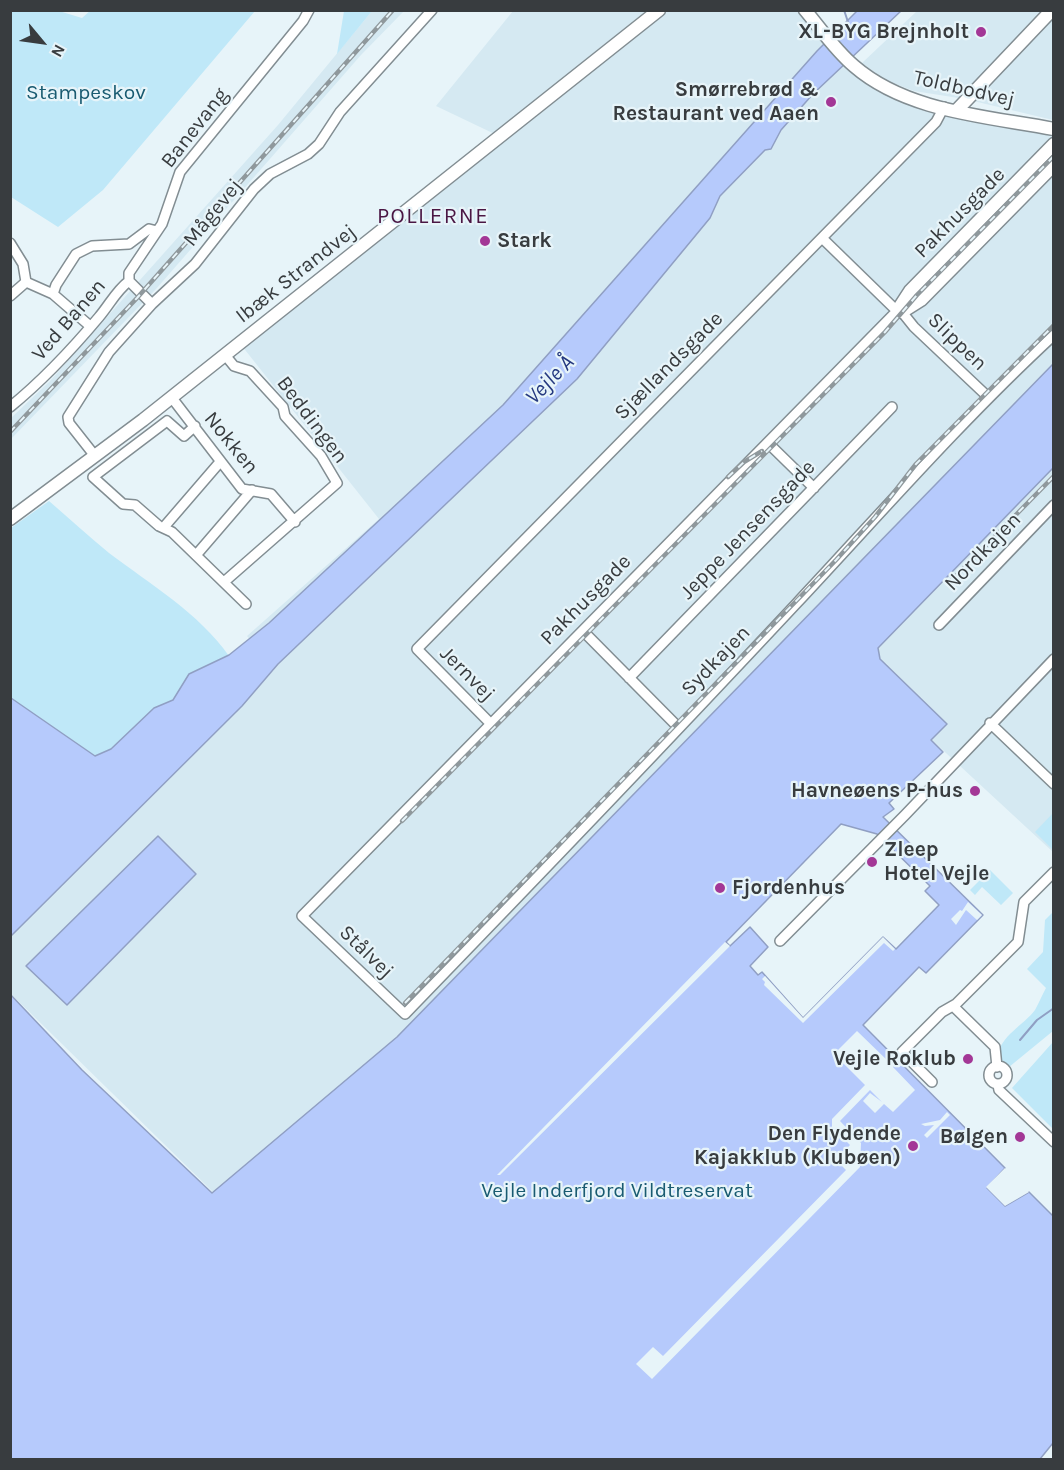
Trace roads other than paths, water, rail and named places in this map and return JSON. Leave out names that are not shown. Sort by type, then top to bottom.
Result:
[{"type":"street","name":"Banevang","points":[[129,281],[132,266],[166,214],[180,172],[303,21],[309,10]]},
{"type":"street","name":"Mågevej","points":[[95,456],[69,423],[68,417],[109,352],[152,304],[195,264],[254,189],[270,174],[308,154],[319,144],[340,112],[432,10]]},
{"type":"street","name":"Ibæk Strandvej","points":[[10,519],[172,398],[659,10]]},
{"type":"street","name":"Toldbodvej","points":[[805,10],[853,66],[882,87],[950,109],[1053,129]]},
{"type":"street","name":"Toldbodvej","points":[[812,10],[821,30]]},
{"type":"street","name":"Sjællandsgade","points":[[417,649],[936,122],[1052,10]]},
{"type":"street","name":"Pakhusgade","points":[[900,311],[910,291],[1053,144]]},
{"type":"street","name":"Pakhusgade","points":[[302,916],[900,311],[921,300],[1053,165]]},
{"type":"street","points":[[53,294],[56,285],[76,254],[92,246],[129,244],[149,229],[157,231]]},
{"type":"street","name":"Slippen","points":[[822,238],[987,396]]},
{"type":"street","points":[[10,243],[23,264],[26,282]]},
{"type":"street","points":[[129,281],[152,304]]},
{"type":"street","name":"Ved Banen","points":[[10,407],[90,326],[118,290],[129,281]]},
{"type":"street","points":[[26,282],[53,294],[90,326]]},
{"type":"street","points":[[10,296],[26,282]]},
{"type":"street","name":"Sydkajen","points":[[405,1014],[596,819],[678,727],[805,595],[987,396],[1053,335]]},
{"type":"street","name":"Beddingen","points":[[224,582],[337,483],[321,456],[285,416],[283,407],[250,371],[234,366],[225,356]]},
{"type":"street","name":"Nokken","points":[[172,398],[242,489],[271,494],[295,522]]},
{"type":"street","name":"Jeppe Jensensgade","points":[[629,678],[892,407]]},
{"type":"street","points":[[195,426],[184,436],[167,421],[93,477],[123,504],[135,505],[197,554],[246,604]]},
{"type":"street","points":[[768,443],[814,488]]},
{"type":"street","points":[[164,527],[220,462]]},
{"type":"street","points":[[197,554],[252,490]]},
{"type":"street","name":"Nordkajen","points":[[939,625],[1053,505]]},
{"type":"street","points":[[583,631],[678,727]]},
{"type":"street","name":"Jernvej","points":[[417,649],[491,724]]},
{"type":"street","points":[[780,941],[881,840],[1053,659]]},
{"type":"street","points":[[987,726],[1053,784]]},
{"type":"street","points":[[587,810],[596,819]]},
{"type":"street","points":[[932,1082],[902,1052],[1018,942],[1024,902],[1053,872]]},
{"type":"street","name":"Stålvej","points":[[302,916],[405,1014]]},
{"type":"street","points":[[953,1006],[995,1047],[997,1066],[1005,1069],[1008,1076],[1005,1082],[998,1084],[999,1090],[1053,1142]]},
{"type":"water","name":"Vejle Å","points":[[857,11],[901,11],[813,94],[781,130],[771,149],[765,150],[720,196],[710,218],[577,379],[278,664],[242,706],[11,936],[11,698],[95,756],[111,749],[154,708],[173,700],[189,674],[229,655],[269,623],[503,405],[817,51]]},
{"type":"water","name":"Vejle Inderfjord Vildtreservat","points":[[1053,364],[1053,468],[878,648],[880,659],[947,724],[931,740],[943,752],[889,803],[894,809],[883,817],[983,915],[926,973],[919,967],[863,1025],[1005,1168],[987,1188],[1005,1206],[1029,1192],[1053,1216],[1053,1443],[1040,1459],[11,1459],[10,994],[82,1070],[212,1193],[397,1037]],"holes":[[[841,824],[877,834],[930,886],[925,891],[939,905],[896,949],[883,937],[803,1018],[762,972],[758,975],[750,966],[768,947],[750,927],[730,946],[726,942]]]},
{"type":"water","points":[[158,836],[196,874],[67,1005],[26,966]]},
{"type":"waterway","points":[[844,10],[848,22]]},
{"type":"waterway","points":[[1020,1040],[1037,1020],[1054,1008]]},
{"type":"railway","points":[[10,432],[137,298],[393,10]]},
{"type":"railway","points":[[402,821],[885,332],[917,295],[1054,156]]},
{"type":"railway","points":[[405,1003],[836,560],[875,517],[916,464],[1054,325]]},
{"type":"railway","points":[[728,477],[744,462],[762,451]]},
{"type":"railway","points":[[950,582],[1054,476]]},
{"type":"place","name":"XL-BYG Brejnholt","points":[[981,32]]},
{"type":"place","name":"Smørrebrød & Restaurant ved Aaen","points":[[831,102]]},
{"type":"place","name":"Stark","points":[[485,241]]},
{"type":"place","name":"Havneøens P-hus","points":[[975,791]]},
{"type":"place","name":"Zleep Hotel Vejle","points":[[872,862]]},
{"type":"place","name":"Fjordenhus","points":[[720,888]]},
{"type":"place","name":"Vejle Roklub","points":[[968,1059]]},
{"type":"place","name":"Bølgen","points":[[1020,1137]]},
{"type":"place","name":"Den Flydende Kajakklub (Klubøen)","points":[[913,1146]]},
{"type":"district","name":"POLLERNE","points":[[433,217]]},
{"type":"park label","name":"Stampeskov","points":[[86,93]]}]
